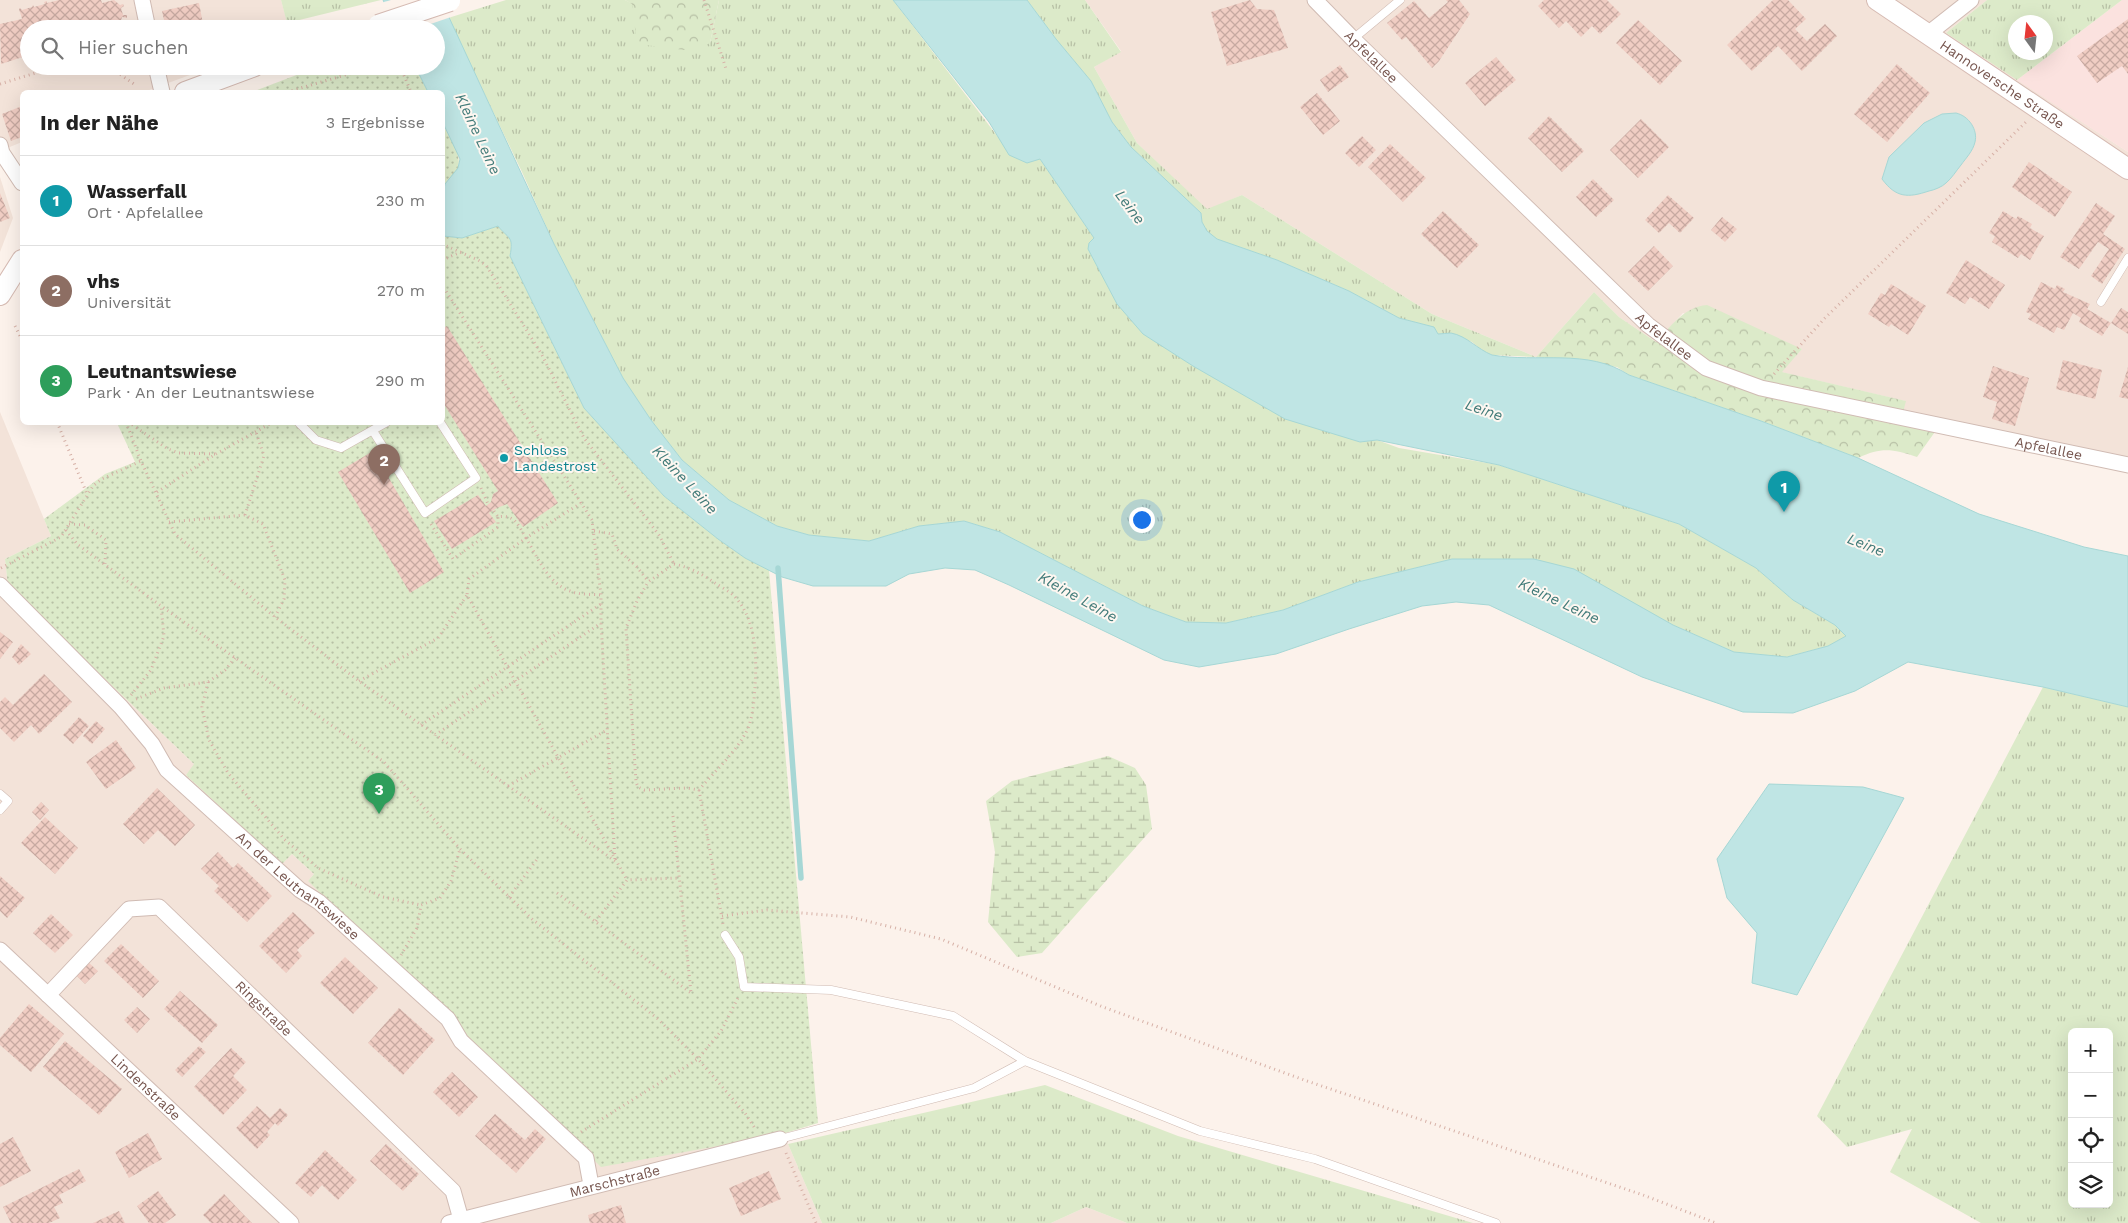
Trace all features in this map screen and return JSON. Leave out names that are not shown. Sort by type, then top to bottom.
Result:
[{"type":"main road","points":[[392,20],[451,0]]},
{"type":"main road","name":"Hannoversche Straße","points":[[1876,0],[2128,169]]},
{"type":"main road","points":[[190,90],[231,75]]},
{"type":"main road","points":[[0,295],[20,263]]},
{"type":"street","points":[[142,0],[146,20]]},
{"type":"street","name":"Apfelallee","points":[[1315,0],[1648,325],[1706,368],[1761,388],[2128,464]]},
{"type":"street","points":[[1928,34],[1971,0]]},
{"type":"street","points":[[158,75],[162,90]]},
{"type":"street","points":[[0,145],[2,153],[20,180]]},
{"type":"street","name":"An der Leutnantswiese","points":[[0,585],[124,704],[152,744],[167,770],[300,890],[319,902],[448,1019],[461,1041],[586,1158],[591,1186]]},
{"type":"street","name":"Ringstraße","points":[[48,994],[129,908],[159,907],[453,1191],[457,1222]]},
{"type":"street","name":"Lindenstraße","points":[[3,958],[48,994],[291,1223]]},
{"type":"street","name":"Marschstraße","points":[[457,1222],[591,1186],[780,1139]]},
{"type":"lane","points":[[1353,39],[1400,0]]},
{"type":"lane","points":[[2101,302],[2128,258]]},
{"type":"lane","points":[[301,425],[316,440],[342,448],[382,425]]},
{"type":"lane","points":[[373,431],[425,513],[476,478],[442,425]]},
{"type":"lane","points":[[0,794],[8,801],[0,810]]},
{"type":"lane","points":[[725,934],[739,956],[744,987],[830,990],[953,1016],[1025,1061],[1200,1131],[1315,1159],[1496,1223]]},
{"type":"lane","points":[[780,1139],[974,1088],[1025,1061]]},
{"type":"path","points":[[704,0],[726,69]]},
{"type":"path","points":[[0,84],[29,75]]},
{"type":"path","points":[[121,75],[134,84]]},
{"type":"path","points":[[294,90],[345,75]]},
{"type":"path","points":[[404,75],[411,90]]},
{"type":"path","points":[[1761,388],[1826,318],[2039,110]]},
{"type":"path","points":[[445,245],[462,252],[486,266],[542,355],[584,438],[659,535],[674,564],[695,570],[734,596],[744,610],[751,626],[754,644],[755,678],[753,704],[746,734],[699,790]]},
{"type":"path","points":[[445,259],[462,252]]},
{"type":"path","points":[[445,292],[592,520],[601,595],[615,861]]},
{"type":"path","points":[[15,326],[20,336]]},
{"type":"path","points":[[58,425],[87,494]]},
{"type":"path","points":[[128,425],[141,461],[175,534],[276,617],[359,681],[615,861]]},
{"type":"path","points":[[132,425],[168,449],[179,452],[216,454]]},
{"type":"path","points":[[157,492],[216,454],[268,425]]},
{"type":"path","points":[[245,515],[264,456],[256,432]]},
{"type":"path","points":[[0,568],[61,537],[87,494],[102,479],[141,461]]},
{"type":"path","points":[[359,681],[438,638],[467,595],[469,579],[526,538],[581,503]]},
{"type":"path","points":[[430,523],[453,559],[498,527],[498,517],[494,511]]},
{"type":"path","points":[[169,522],[245,515],[263,524],[285,580],[284,599],[276,617]]},
{"type":"path","points":[[498,517],[506,516],[514,520],[547,572],[556,582],[569,591],[601,595]]},
{"type":"path","points":[[70,524],[85,526],[106,540],[105,564]]},
{"type":"path","points":[[66,530],[77,544],[161,606],[384,762],[460,848],[532,920],[658,1020],[698,1059],[745,1113],[764,1143]]},
{"type":"path","points":[[594,531],[612,534],[617,549],[637,567],[648,582]]},
{"type":"path","points":[[674,564],[648,582],[637,601],[626,628],[636,782],[638,788],[644,790],[687,788],[699,790]]},
{"type":"path","points":[[467,595],[627,880]]},
{"type":"path","points":[[421,725],[601,604]]},
{"type":"path","points":[[124,704],[151,670],[164,636],[161,606]]},
{"type":"path","points":[[435,735],[601,623]]},
{"type":"path","points":[[124,704],[164,688],[208,682],[224,670],[235,658]]},
{"type":"path","points":[[208,682],[202,707],[209,740],[228,773],[284,839],[318,868],[383,897],[421,905],[440,898],[451,881],[460,848]]},
{"type":"path","points":[[508,786],[607,730]]},
{"type":"path","points":[[699,790],[725,934]]},
{"type":"path","points":[[556,892],[692,993],[673,816]]},
{"type":"path","points":[[509,897],[538,858]]},
{"type":"path","points":[[627,880],[679,878]]},
{"type":"path","points":[[596,921],[627,880]]},
{"type":"path","points":[[391,967],[405,950],[417,928],[421,905]]},
{"type":"path","points":[[722,916],[767,910],[850,917],[942,939],[1103,1007],[1307,1081],[1642,1195],[1716,1223]]},
{"type":"path","points":[[568,1140],[658,1086],[698,1059],[721,1031],[727,1016],[744,987]]},
{"type":"path","points":[[780,1139],[816,1223]]},
{"type":"shaded area","points":[[0,0],[281,0],[287,20],[20,20],[20,75],[190,75],[149,90],[20,90],[20,143],[0,151]]},
{"type":"shaded area","points":[[1085,0],[1987,0],[1946,33],[2128,152],[2128,468],[1901,420],[1905,401],[1781,372],[1802,349],[1683,313],[1656,342],[1619,317],[1594,292],[1536,357],[1432,314],[1242,195],[1207,210],[1137,143],[1094,67],[1121,51]]},
{"type":"shaded area","points":[[2122,0],[2128,0],[2128,152],[2017,80],[2043,60],[2053,60],[2053,53]]},
{"type":"shaded area","points":[[0,177],[13,218],[0,252]]},
{"type":"shaded area","points":[[0,412],[51,536],[5,559],[8,586],[195,765],[186,775],[282,864],[292,854],[314,874],[308,881],[779,1135],[780,1139],[788,1144],[822,1223],[0,1223]]},
{"type":"shaded area","points":[[1086,1207],[1127,1223],[1051,1223]]},
{"type":"green space","points":[[281,0],[381,0],[299,20],[286,20]]},
{"type":"green space","points":[[506,0],[625,0],[710,43],[719,0],[893,0],[998,137],[1040,159],[1094,238],[1360,442],[1377,440],[1399,448],[1499,465],[1679,524],[1756,568],[1793,600],[1835,625],[1847,636],[1828,646],[1786,657],[1734,652],[1673,625],[1452,559],[1358,582],[1283,610],[1226,623],[1186,622],[1143,606],[1000,532],[964,521],[919,526],[869,541],[809,535],[777,526],[729,500],[682,460],[651,420],[623,378],[554,244],[522,172],[448,18]]},
{"type":"green space","points":[[625,0],[719,0],[710,43],[693,51],[637,44],[632,4]]},
{"type":"green space","points":[[1027,0],[1085,0],[1121,52],[1094,67],[1137,143],[1207,209],[1242,195],[1432,314],[1536,357],[1492,355],[1484,352],[1472,342],[1450,333],[1438,334],[1433,327],[1399,318],[1349,291],[1277,260],[1216,239],[1207,231],[1202,222],[1201,213],[1131,147],[1112,122],[1091,81]]},
{"type":"green space","points":[[1987,0],[2122,0],[2053,53],[2053,15],[2008,15],[2008,60],[2043,60],[2017,80],[1946,33]]},
{"type":"green space","points":[[296,75],[420,75],[427,90],[257,90]]},
{"type":"green space","points":[[445,128],[455,146],[459,159],[457,170],[445,188]]},
{"type":"green space","points":[[498,226],[511,241],[510,256],[584,408],[664,496],[718,539],[745,558],[769,570],[818,1123],[779,1135],[601,1167],[308,881],[314,874],[292,854],[282,864],[186,775],[194,764],[8,586],[5,559],[51,536],[44,519],[105,474],[135,462],[118,425],[445,425],[445,236],[462,238]]},
{"type":"green space","points":[[1594,292],[1619,317],[1656,342],[1685,313],[1691,309],[1707,305],[1802,349],[1782,372],[1906,401],[1901,420],[1937,429],[1917,457],[1887,450],[1874,452],[1858,458],[1761,421],[1629,375],[1617,367],[1536,357]]},
{"type":"green space","points":[[2043,687],[2128,707],[2128,1223],[1981,1223],[1890,1172],[1912,1129],[1847,1147],[1817,1116]]},
{"type":"green space","points":[[1108,756],[1135,768],[1146,785],[1152,829],[1042,953],[1017,957],[988,922],[995,852],[986,801],[1012,781]]},
{"type":"green space","points":[[1045,1085],[1178,1136],[1473,1223],[1127,1223],[1086,1207],[1051,1223],[822,1223],[788,1144]]},
{"type":"water","points":[[383,0],[441,0],[554,244],[623,378],[651,420],[682,460],[729,500],[777,526],[809,535],[869,541],[919,526],[964,521],[1000,532],[1143,606],[1186,622],[1226,623],[1283,610],[1358,582],[1452,559],[1534,559],[1574,569],[1673,625],[1734,652],[1787,657],[1828,646],[1846,636],[1835,625],[1793,600],[1756,568],[1679,524],[1499,465],[1377,440],[1360,442],[1285,419],[1193,366],[1143,334],[1117,304],[1088,249],[1089,243],[1094,238],[1040,159],[1027,163],[1009,155],[989,122],[893,0],[1027,0],[1091,81],[1112,122],[1131,147],[1201,213],[1202,222],[1207,231],[1217,239],[1277,260],[1349,291],[1399,318],[1434,327],[1438,334],[1451,333],[1457,335],[1492,355],[1580,359],[1613,367],[1629,375],[1761,421],[1858,458],[1979,514],[2084,547],[2128,556],[2128,707],[2043,687],[1908,662],[1855,691],[1793,713],[1743,712],[1642,677],[1489,605],[1456,602],[1422,606],[1276,654],[1199,667],[1164,660],[975,570],[945,568],[909,574],[886,586],[813,586],[782,577],[745,558],[664,496],[584,408],[510,256],[511,241],[498,226],[462,238],[445,236],[445,184],[458,168],[460,159],[445,127],[445,90],[427,90],[420,75],[445,75],[445,20],[393,20]]},
{"type":"water","points":[[1956,113],[1969,120],[1974,128],[1976,137],[1971,151],[1952,177],[1940,187],[1915,195],[1903,195],[1892,190],[1882,179],[1889,157],[1924,123],[1942,114]]},
{"type":"water","points":[[1769,784],[1863,787],[1904,798],[1797,995],[1752,983],[1757,933],[1727,898],[1717,859]]},
{"type":"pier","points":[[391,0],[444,0],[451,17],[442,20],[390,20],[381,3]]},
{"type":"building","points":[[59,0],[101,0],[102,3],[114,0],[120,5],[123,4],[124,6],[121,8],[123,15],[127,15],[127,18],[122,17],[121,20],[20,20],[20,58],[1,64],[0,24],[22,19],[20,8],[22,10],[33,5],[34,7],[45,4],[44,2],[47,1],[47,3]]},
{"type":"building","points":[[1250,0],[1257,9],[1274,10],[1288,48],[1227,66],[1211,12]]},
{"type":"building","points":[[1446,0],[1459,0],[1470,14],[1439,61],[1432,68],[1406,37],[1402,40],[1387,23],[1414,1],[1429,18],[1448,2]]},
{"type":"building","points":[[1544,0],[1607,0],[1621,14],[1600,34],[1592,26],[1581,37],[1566,21],[1559,28],[1538,6]]},
{"type":"building","points":[[1773,0],[1788,0],[1806,19],[1795,29],[1807,41],[1825,24],[1837,36],[1802,71],[1778,46],[1752,71],[1727,45]]},
{"type":"building","points":[[199,3],[202,20],[164,20],[162,11]]},
{"type":"building","points":[[2128,19],[2128,74],[2122,66],[2097,83],[2077,56]]},
{"type":"building","points":[[1638,20],[1682,61],[1660,85],[1616,43]]},
{"type":"building","points":[[1496,57],[1516,80],[1485,106],[1465,83]]},
{"type":"building","points":[[1897,64],[1930,93],[1887,142],[1854,114]]},
{"type":"building","points":[[1340,65],[1349,77],[1328,92],[1320,80]]},
{"type":"building","points":[[1317,93],[1340,121],[1323,135],[1300,107]]},
{"type":"building","points":[[20,107],[20,138],[11,141],[2,114]]},
{"type":"building","points":[[1549,116],[1584,151],[1562,172],[1528,138]]},
{"type":"building","points":[[1641,119],[1669,147],[1638,178],[1610,150]]},
{"type":"building","points":[[1362,136],[1376,150],[1359,167],[1345,153]]},
{"type":"building","points":[[1390,144],[1426,178],[1403,202],[1368,167]]},
{"type":"building","points":[[2029,162],[2072,192],[2055,217],[2012,187]]},
{"type":"building","points":[[1593,179],[1614,200],[1596,217],[1576,197]]},
{"type":"building","points":[[0,193],[10,218],[0,222]]},
{"type":"building","points":[[1668,195],[1694,218],[1680,233],[1669,223],[1659,233],[1645,220]]},
{"type":"building","points":[[2096,203],[2115,216],[2103,234],[2125,249],[2102,284],[2091,276],[2109,249],[2098,242],[2079,269],[2060,257]]},
{"type":"building","points":[[1443,211],[1479,245],[1457,268],[1421,234]]},
{"type":"building","points":[[2003,211],[2016,219],[2018,216],[2032,224],[2030,228],[2044,236],[2030,260],[2021,254],[2018,258],[1992,242],[1995,236],[1989,233]]},
{"type":"building","points":[[1722,217],[1737,229],[1725,242],[1711,230]]},
{"type":"building","points":[[1654,246],[1673,266],[1648,291],[1628,272]]},
{"type":"building","points":[[1966,260],[2005,285],[1989,309],[1970,297],[1965,304],[1946,293]]},
{"type":"building","points":[[2041,282],[2055,289],[2057,285],[2065,289],[2063,292],[2090,304],[2087,309],[2111,323],[2102,336],[2079,322],[2081,318],[2073,313],[2064,330],[2057,327],[2054,333],[2028,319],[2031,314],[2026,312]]},
{"type":"building","points":[[1891,284],[1926,306],[1908,335],[1891,324],[1889,327],[1868,314],[1881,293],[1885,295]]},
{"type":"building","points":[[2121,308],[2128,312],[2128,334],[2111,323]]},
{"type":"building","name":"Schloss Landestrost","points":[[447,326],[558,503],[523,527],[507,504],[497,508],[489,513],[496,522],[452,549],[434,521],[478,495],[486,506],[491,502],[493,494],[498,491],[445,406],[445,327]]},
{"type":"building","points":[[2063,360],[2102,370],[2095,399],[2056,389]]},
{"type":"building","points":[[1993,366],[2029,378],[2015,426],[1992,419],[1997,402],[1983,397]]},
{"type":"building","points":[[2128,367],[2128,399],[2119,397]]},
{"type":"building","points":[[373,451],[444,572],[410,593],[338,472]]},
{"type":"building","points":[[0,632],[13,642],[0,659]]},
{"type":"building","points":[[21,644],[31,654],[19,665],[12,657]]},
{"type":"building","points":[[44,674],[72,702],[39,734],[31,725],[14,742],[0,728],[0,702],[5,697],[13,705]]},
{"type":"building","points":[[79,717],[89,726],[73,744],[63,735]]},
{"type":"building","points":[[96,721],[105,729],[92,744],[83,736]]},
{"type":"building","points":[[116,740],[136,768],[106,789],[86,762]]},
{"type":"building","points":[[157,788],[195,825],[175,846],[158,830],[144,844],[123,824]]},
{"type":"building","points":[[41,802],[49,810],[40,820],[32,812]]},
{"type":"building","points":[[45,817],[78,848],[55,874],[21,843]]},
{"type":"building","points":[[218,852],[233,868],[238,863],[272,896],[247,922],[214,891],[219,886],[201,869]]},
{"type":"building","points":[[0,876],[25,898],[7,918],[0,911]]},
{"type":"building","points":[[293,912],[315,933],[297,950],[302,956],[286,973],[259,946]]},
{"type":"building","points":[[51,914],[73,935],[55,953],[33,933]]},
{"type":"building","points":[[121,944],[159,981],[143,998],[104,961]]},
{"type":"building","points":[[345,957],[378,988],[353,1014],[320,983]]},
{"type":"building","points":[[88,962],[98,971],[85,984],[75,974]]},
{"type":"building","points":[[180,991],[218,1025],[202,1043],[164,1009]]},
{"type":"building","points":[[29,1004],[64,1034],[31,1072],[0,1045],[0,1038]]},
{"type":"building","points":[[137,1007],[150,1019],[137,1033],[124,1020]]},
{"type":"building","points":[[399,1008],[435,1040],[403,1075],[368,1043]]},
{"type":"building","points":[[65,1041],[122,1089],[99,1115],[43,1067]]},
{"type":"building","points":[[199,1046],[206,1052],[182,1077],[175,1070]]},
{"type":"building","points":[[231,1048],[246,1062],[233,1076],[247,1090],[223,1115],[194,1087]]},
{"type":"building","points":[[452,1072],[478,1097],[459,1117],[433,1092]]},
{"type":"building","points":[[257,1106],[270,1118],[280,1108],[288,1115],[278,1126],[275,1123],[267,1132],[270,1135],[257,1149],[236,1128]]},
{"type":"building","points":[[495,1114],[525,1140],[535,1129],[546,1139],[516,1173],[475,1136]]},
{"type":"building","points":[[148,1133],[162,1159],[129,1178],[115,1152]]},
{"type":"building","points":[[13,1137],[31,1171],[0,1187],[0,1144]]},
{"type":"building","points":[[386,1144],[419,1174],[403,1191],[370,1161]]},
{"type":"building","points":[[325,1150],[357,1180],[338,1200],[322,1185],[311,1197],[295,1183]]},
{"type":"building","points":[[79,1169],[86,1181],[59,1195],[63,1203],[54,1207],[60,1218],[49,1223],[11,1223],[3,1207]]},
{"type":"building","points":[[769,1171],[781,1199],[741,1216],[729,1188]]},
{"type":"building","points":[[158,1191],[176,1215],[165,1223],[149,1223],[137,1206]]},
{"type":"building","points":[[224,1194],[252,1223],[211,1223],[203,1215]]},
{"type":"building","points":[[621,1205],[626,1223],[590,1223],[588,1215]]},
{"type":"building","points":[[119,1211],[125,1223],[93,1223]]},
{"type":"waterway","points":[[778,568],[801,878]]},
{"type":"place","name":"Schloss Landestrost","points":[[504,458]]},
{"type":"place","name":"vhs","points":[[384,485]]},
{"type":"place","name":"Wasserfall","points":[[1784,512]]},
{"type":"place","name":"Leutnantswiese","points":[[379,814]]},
{"type":"water label","name":"Kleine Leine","points":[[478,134]]},
{"type":"water label","name":"Leine","points":[[1130,207]]},
{"type":"water label","name":"Leine","points":[[1484,410]]},
{"type":"water label","name":"Kleine Leine","points":[[685,480]]},
{"type":"water label","name":"Leine","points":[[1866,545]]},
{"type":"water label","name":"Kleine Leine","points":[[1078,597]]},
{"type":"water label","name":"Kleine Leine","points":[[1559,601]]}]
